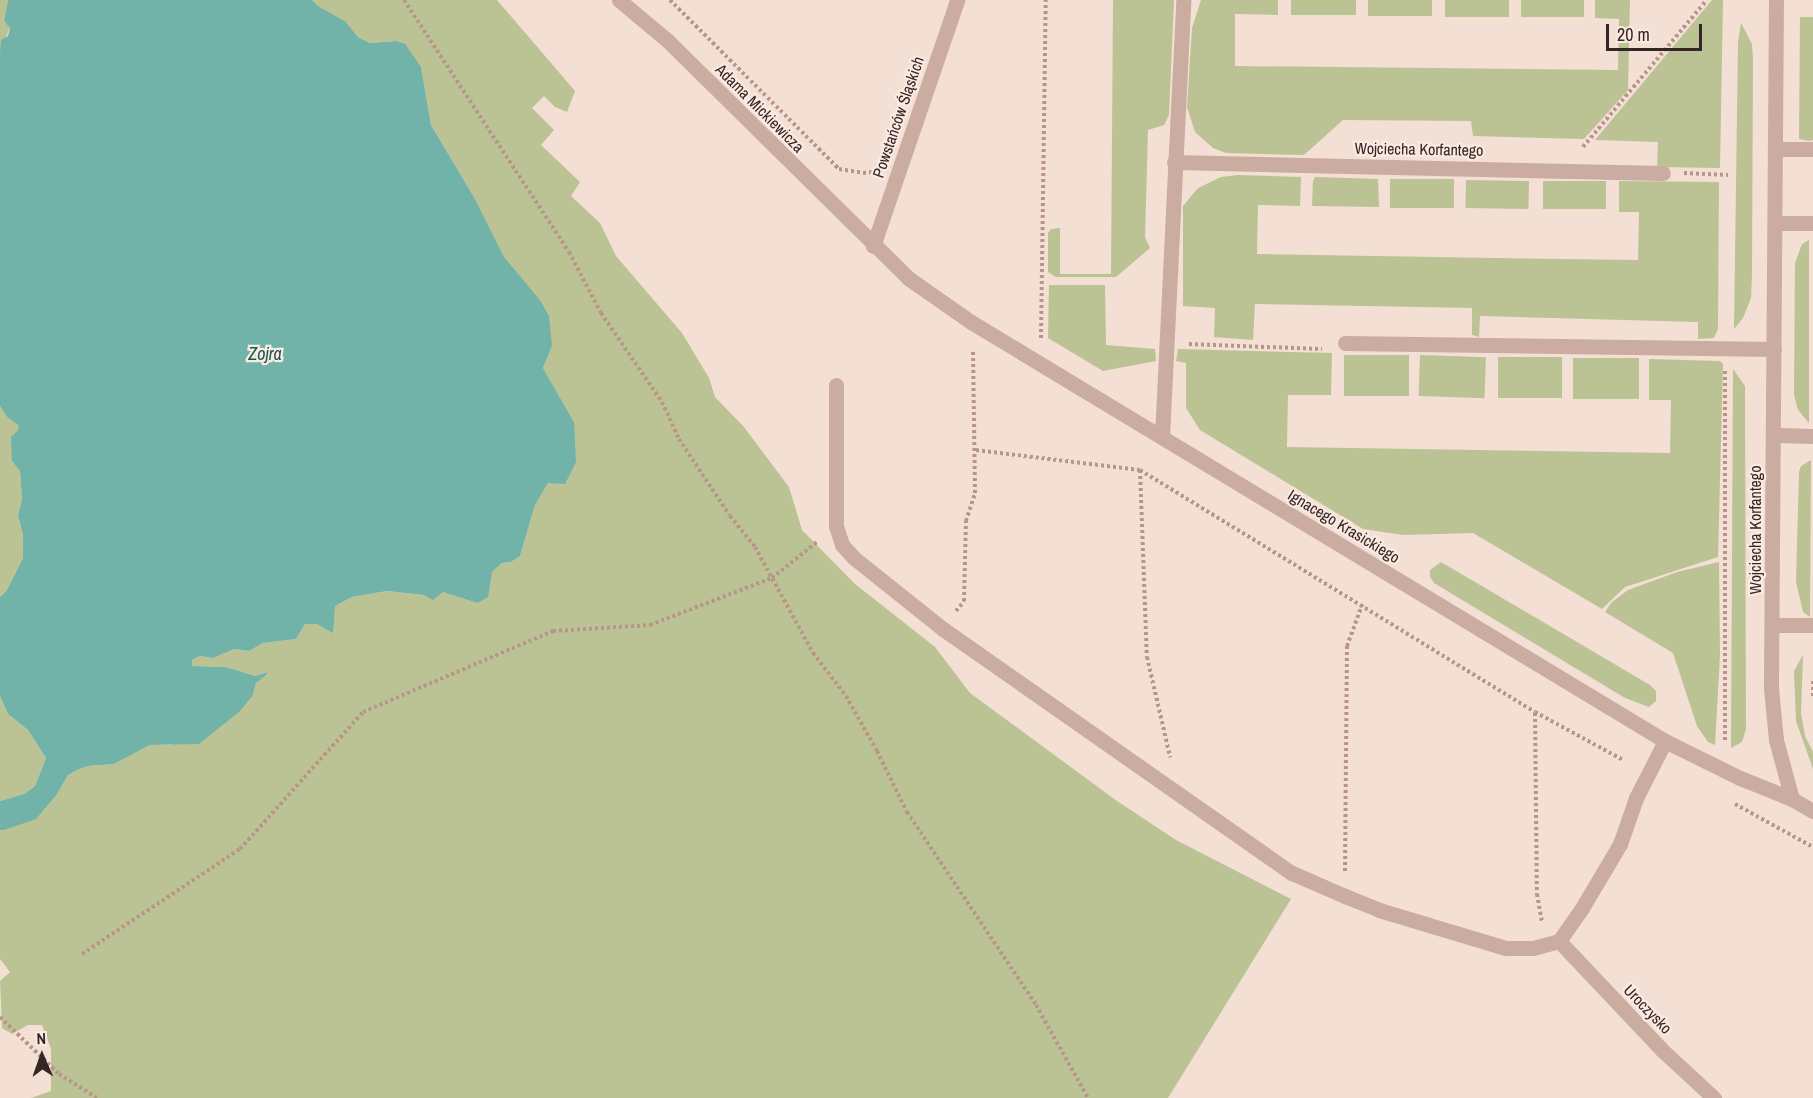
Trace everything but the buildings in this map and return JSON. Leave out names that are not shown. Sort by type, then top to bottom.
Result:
[{"type":"street","name":"Adama Mickiewicza","points":[[619,0],[668,41],[873,246]]},
{"type":"street","name":"Powstańców Śląskich","points":[[873,246],[957,0]]},
{"type":"street","points":[[1162,437],[1183,0]]},
{"type":"street","name":"Wojciecha Korfantego","points":[[1776,0],[1771,688],[1776,740],[1792,799]]},
{"type":"street","points":[[1776,149],[1813,149]]},
{"type":"street","name":"Wojciecha Korfantego","points":[[1174,162],[1671,173]]},
{"type":"street","points":[[1775,223],[1813,223]]},
{"type":"street","name":"Ignacego Krasickiego","points":[[873,246],[908,278],[971,322],[1665,741],[1792,799],[1813,811]]},
{"type":"street","points":[[1345,344],[1774,349]]},
{"type":"street","points":[[836,385],[836,526],[842,545],[854,558],[942,629],[1292,873],[1345,896],[1379,910],[1506,948],[1533,948],[1558,941],[1582,908],[1620,844],[1636,798],[1665,741]]},
{"type":"street","points":[[1773,435],[1813,436]]},
{"type":"street","points":[[1772,625],[1813,625]]},
{"type":"street","name":"Uroczysko","points":[[1558,941],[1662,1050],[1714,1098]]},
{"type":"path","points":[[404,0],[569,252],[601,313],[662,402],[679,439],[730,516],[755,547],[813,653],[846,696],[877,751],[907,812],[1036,1005],[1088,1098]]},
{"type":"path","points":[[670,0],[839,169],[863,173],[873,171],[880,164]]},
{"type":"path","points":[[1046,0],[1041,340],[1050,345]]},
{"type":"path","points":[[1563,171],[1707,0]]},
{"type":"path","points":[[1671,173],[1728,175]]},
{"type":"path","points":[[942,629],[964,601],[966,521],[975,493],[973,343]]},
{"type":"path","points":[[1167,343],[1337,350],[1345,344]]},
{"type":"path","points":[[1725,350],[1725,742]]},
{"type":"path","points":[[976,450],[1140,470],[1535,712],[1625,762]]},
{"type":"path","points":[[1140,470],[1147,657],[1179,794]]},
{"type":"path","points":[[82,954],[240,849],[363,712],[553,631],[650,625],[772,578],[836,526]]},
{"type":"path","points":[[1345,896],[1347,646],[1362,605]]},
{"type":"path","points":[[1813,681],[1813,698]]},
{"type":"path","points":[[1535,712],[1537,894]]},
{"type":"path","points":[[1732,803],[1813,847]]},
{"type":"path","points":[[0,1017],[59,1074],[97,1098]]},
{"type":"green space","points":[[0,0],[8,0],[4,21],[10,27],[0,53]]},
{"type":"green space","points":[[312,0],[497,0],[575,91],[567,112],[555,107],[544,96],[532,108],[554,130],[541,145],[580,182],[571,196],[600,223],[616,256],[682,333],[709,378],[715,397],[744,427],[789,487],[802,530],[855,584],[935,647],[970,693],[1117,801],[1176,840],[1291,899],[1168,1098],[31,1098],[51,1091],[51,1049],[42,1025],[28,1025],[12,1034],[2,1028],[0,981],[10,972],[0,959],[0,830],[4,830],[57,794],[68,775],[77,770],[88,766],[114,764],[150,745],[172,745],[253,695],[256,683],[266,672],[255,676],[226,667],[192,666],[192,660],[200,656],[213,658],[234,649],[249,651],[263,643],[296,639],[305,624],[317,624],[335,606],[352,597],[387,591],[424,595],[443,592],[477,603],[492,572],[502,563],[511,562],[520,556],[535,505],[548,483],[574,422],[543,368],[552,346],[540,300],[504,258],[475,199],[431,125],[421,67],[395,41],[370,43],[358,37],[345,21],[318,6]]},
{"type":"green space","points":[[1113,0],[1174,0],[1169,115],[1164,125],[1148,130],[1145,237],[1150,248],[1116,277],[1056,277],[1048,272],[1048,233],[1051,229],[1060,228],[1060,274],[1111,274]]},
{"type":"green space","points":[[1201,0],[1278,0],[1278,15],[1235,14],[1235,66],[1618,70],[1619,19],[1595,18],[1595,0],[1630,0],[1628,90],[1584,139],[1473,136],[1471,121],[1343,120],[1304,155],[1226,153],[1213,148],[1195,132],[1187,107],[1192,28]]},
{"type":"green space","points":[[1291,0],[1356,0],[1356,15],[1291,15]]},
{"type":"green space","points":[[1368,0],[1432,0],[1432,16],[1368,16]]},
{"type":"green space","points":[[1445,0],[1509,0],[1509,17],[1445,17]]},
{"type":"green space","points":[[1521,0],[1584,0],[1584,17],[1521,17]]},
{"type":"green space","points":[[1712,0],[1723,0],[1720,168],[1657,167],[1658,142],[1595,140]]},
{"type":"green space","points":[[1800,17],[1813,17],[1813,140],[1810,141],[1799,139]]},
{"type":"green space","points":[[1741,23],[1752,44],[1753,60],[1752,274],[1751,298],[1743,318],[1734,329],[1738,42]]},
{"type":"green space","points":[[1238,175],[1301,177],[1300,206],[1258,205],[1257,254],[1562,259],[1638,260],[1639,212],[1619,212],[1619,181],[1719,182],[1718,329],[1714,338],[1698,339],[1698,322],[1480,316],[1479,337],[1472,335],[1472,308],[1255,304],[1253,340],[1214,337],[1215,308],[1183,306],[1183,206],[1198,188],[1221,177]]},
{"type":"green space","points":[[1315,177],[1378,179],[1379,207],[1312,206]]},
{"type":"green space","points":[[1390,179],[1454,179],[1454,208],[1390,208]]},
{"type":"green space","points":[[1466,180],[1529,181],[1529,209],[1466,208]]},
{"type":"green space","points":[[1543,181],[1606,181],[1606,209],[1543,209]]},
{"type":"green space","points":[[1809,240],[1809,423],[1798,410],[1794,395],[1795,263],[1802,244]]},
{"type":"green space","points":[[1049,285],[1105,285],[1106,345],[1155,349],[1156,361],[1103,371],[1048,338]]},
{"type":"green space","points":[[1178,349],[1332,353],[1331,395],[1288,395],[1287,447],[1670,453],[1671,400],[1649,400],[1649,359],[1720,361],[1723,364],[1718,557],[1625,587],[1602,609],[1473,533],[1403,535],[1363,529],[1200,430],[1186,408],[1186,363],[1176,361]]},
{"type":"green space","points":[[1344,355],[1409,355],[1409,396],[1344,396]]},
{"type":"green space","points":[[1420,355],[1486,357],[1485,398],[1419,396]]},
{"type":"green space","points":[[1498,357],[1562,357],[1562,398],[1498,398]]},
{"type":"green space","points":[[1573,358],[1639,358],[1639,399],[1573,399]]},
{"type":"green space","points":[[1733,369],[1745,386],[1746,729],[1742,742],[1731,748]]},
{"type":"green space","points":[[0,406],[7,417],[19,426],[12,461],[20,470],[22,499],[18,515],[23,537],[23,558],[7,590],[0,597]]},
{"type":"green space","points":[[1811,460],[1810,617],[1803,612],[1796,582],[1799,472],[1801,466]]},
{"type":"green space","points":[[1441,562],[1650,685],[1656,691],[1656,701],[1649,707],[1625,698],[1434,583],[1430,577],[1430,570]]},
{"type":"green space","points":[[1719,562],[1720,655],[1715,745],[1708,742],[1697,726],[1673,653],[1605,612],[1612,602],[1628,590],[1677,572]]},
{"type":"green space","points":[[1803,655],[1801,713],[1805,736],[1813,752],[1813,769],[1796,721],[1794,671]]},
{"type":"green space","points":[[0,696],[8,714],[28,730],[46,758],[35,786],[24,794],[0,801]]},
{"type":"water","name":"Zojra","points":[[8,0],[312,0],[318,6],[345,21],[358,37],[370,43],[396,41],[405,44],[421,67],[431,125],[475,199],[504,257],[540,300],[549,316],[552,346],[543,368],[574,422],[576,462],[565,484],[548,483],[535,505],[520,556],[511,562],[502,563],[492,572],[488,597],[477,603],[443,592],[433,600],[424,595],[387,591],[352,597],[335,606],[333,633],[317,624],[305,624],[296,639],[263,643],[249,651],[234,649],[213,658],[200,656],[192,660],[192,666],[226,667],[255,676],[267,672],[256,683],[253,695],[240,711],[199,744],[150,745],[114,764],[88,766],[77,770],[68,775],[57,794],[36,819],[0,830],[0,801],[24,794],[35,786],[46,758],[28,730],[8,714],[0,696],[0,597],[7,590],[23,558],[23,536],[18,515],[22,499],[20,471],[12,461],[11,437],[19,426],[7,417],[0,406],[0,53],[1,40],[8,36],[10,28],[4,21]]}]
